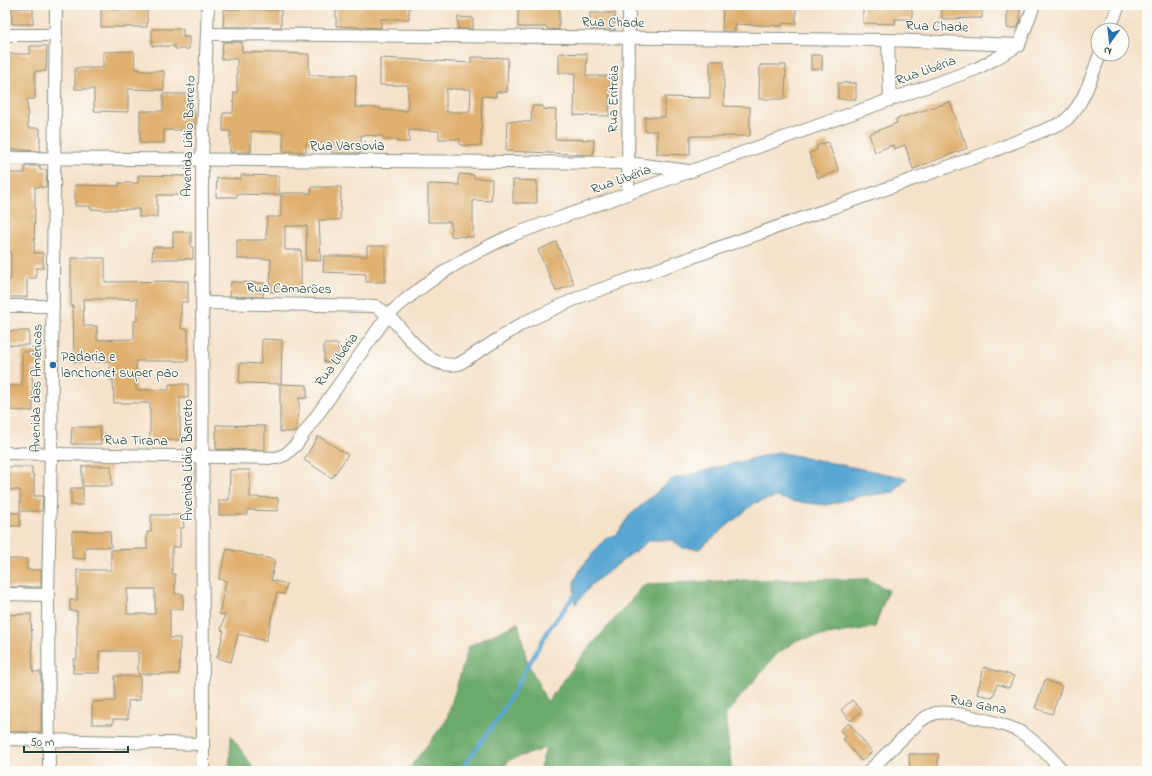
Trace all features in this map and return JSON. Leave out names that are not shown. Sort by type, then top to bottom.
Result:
[{"type":"street","name":"Avenida das Américas","points":[[49,771],[48,595],[56,5]]},
{"type":"street","name":"Avenida Lídio Barreto","points":[[203,771],[202,160],[208,5]]},
{"type":"street","name":"Rua Eritréia","points":[[628,193],[630,5]]},
{"type":"street","points":[[1018,45],[1034,5]]},
{"type":"street","points":[[1112,22],[1119,5]]},
{"type":"street","name":"Rua Chade","points":[[207,34],[629,39],[888,40],[1018,45]]},
{"type":"street","points":[[5,35],[56,35]]},
{"type":"street","points":[[888,40],[890,100]]},
{"type":"street","name":"Rua Libéria","points":[[266,459],[277,458],[286,454],[296,445],[388,315],[408,297],[445,272],[495,243],[628,193],[976,69],[995,60],[1018,45]]},
{"type":"street","points":[[388,315],[424,355],[441,364],[451,366],[459,364],[525,322],[582,296],[986,154],[1062,123],[1070,118],[1082,98],[1097,62]]},
{"type":"street","name":"Rua Varsóvia","points":[[5,158],[628,163],[689,171]]},
{"type":"street","name":"Rua Camarões","points":[[202,303],[376,306],[388,315]]},
{"type":"street","points":[[5,306],[53,306]]},
{"type":"street","name":"Rua Tirana","points":[[5,453],[266,459]]},
{"type":"street","points":[[5,594],[48,595]]},
{"type":"street","name":"Rua Gana","points":[[869,771],[919,722],[936,713],[952,713],[1014,728],[1024,734],[1051,765],[1063,771]]},
{"type":"street","points":[[5,739],[204,744]]},
{"type":"green space","points":[[868,579],[888,590],[875,627],[797,640],[776,655],[725,715],[732,771],[539,771],[546,748],[509,760],[502,771],[407,771],[446,721],[469,646],[518,623],[527,661],[547,702],[583,655],[645,584],[745,580]]},
{"type":"green space","points":[[231,736],[256,771],[229,771]]},
{"type":"water","points":[[778,452],[907,478],[894,492],[862,496],[827,505],[796,502],[776,497],[755,503],[699,549],[683,548],[672,540],[650,540],[592,584],[575,605],[574,582],[581,568],[605,539],[617,534],[629,516],[672,479]]},
{"type":"building","points":[[101,5],[113,5],[113,10],[147,10],[147,27],[101,27]]},
{"type":"building","points":[[336,5],[409,5],[409,19],[381,19],[381,28],[336,26]]},
{"type":"building","points":[[518,5],[559,5],[559,30],[547,29],[547,27],[518,27]]},
{"type":"building","points":[[739,5],[796,5],[796,24],[782,23],[782,26],[735,24],[735,31],[722,31],[723,6],[739,7]]},
{"type":"building","points":[[863,5],[912,5],[912,19],[895,19],[895,24],[863,23]]},
{"type":"building","points":[[942,5],[982,5],[982,18],[942,19]]},
{"type":"building","points":[[1007,5],[1020,5],[1020,21],[1017,28],[1007,28]]},
{"type":"building","points":[[12,8],[33,8],[33,24],[12,24]]},
{"type":"building","points":[[224,9],[281,10],[281,27],[223,27]]},
{"type":"building","points":[[590,13],[615,13],[615,30],[590,30]]},
{"type":"building","points":[[458,17],[473,18],[473,29],[458,29]]},
{"type":"building","points":[[152,29],[183,29],[183,37],[189,37],[189,49],[175,49],[175,46],[152,46]]},
{"type":"building","points":[[223,42],[242,42],[242,52],[309,54],[309,75],[356,75],[355,107],[408,111],[408,85],[380,85],[380,58],[471,63],[471,57],[508,58],[507,92],[496,92],[496,97],[482,96],[481,146],[460,145],[460,139],[439,139],[439,131],[409,130],[409,142],[383,140],[383,136],[361,135],[361,153],[332,153],[333,144],[306,143],[306,152],[283,151],[283,132],[251,131],[251,152],[230,152],[230,131],[223,131],[223,113],[233,113],[234,92],[237,93],[237,59],[221,59]],"holes":[[[446,89],[471,89],[470,112],[446,112]]]},
{"type":"building","points":[[30,46],[47,46],[46,71],[35,71],[35,99],[27,99],[28,128],[40,128],[40,151],[5,149],[5,54],[30,54]]},
{"type":"building","points":[[134,51],[135,69],[140,69],[140,71],[164,71],[164,90],[128,89],[128,112],[94,111],[94,89],[75,89],[75,68],[103,68],[103,52]]},
{"type":"building","points":[[559,53],[587,54],[586,76],[610,76],[609,116],[574,115],[575,73],[559,73]]},
{"type":"building","points":[[811,55],[822,55],[822,69],[811,69]]},
{"type":"building","points":[[710,61],[724,61],[724,106],[750,107],[750,136],[690,136],[690,155],[657,154],[657,131],[645,131],[645,117],[665,117],[665,97],[710,98]]},
{"type":"building","points":[[760,65],[786,65],[785,99],[759,99]]},
{"type":"building","points":[[838,83],[856,83],[856,99],[838,99]]},
{"type":"building","points":[[163,94],[191,94],[191,111],[194,111],[194,130],[164,130],[164,143],[140,143],[140,111],[163,111]]},
{"type":"building","points":[[950,102],[967,148],[913,169],[905,145],[894,149],[893,145],[875,152],[869,134],[897,123],[896,119]]},
{"type":"building","points":[[532,106],[543,106],[543,109],[556,110],[555,139],[594,140],[593,155],[506,151],[507,121],[531,122]]},
{"type":"building","points":[[828,142],[839,171],[818,178],[809,153],[817,150],[816,146]]},
{"type":"building","points":[[25,166],[40,166],[40,170],[47,170],[46,187],[35,187],[34,253],[43,253],[43,268],[36,268],[36,278],[27,278],[27,297],[5,297],[5,279],[11,279],[11,251],[5,251],[5,191],[8,191],[8,173],[25,173]]},
{"type":"building","points":[[459,174],[474,175],[474,178],[492,179],[491,201],[473,200],[473,237],[451,236],[451,222],[428,222],[428,184],[459,185]]},
{"type":"building","points":[[138,175],[186,176],[186,195],[157,195],[157,217],[139,217],[139,209],[104,210],[90,209],[90,206],[75,206],[75,185],[119,186],[119,183],[138,183]]},
{"type":"building","points":[[241,175],[279,176],[279,195],[237,194],[237,197],[216,197],[217,178],[241,179]]},
{"type":"building","points":[[513,180],[537,181],[537,203],[513,203]]},
{"type":"building","points":[[312,187],[341,187],[340,220],[319,220],[321,261],[306,260],[307,226],[285,226],[285,250],[301,250],[301,292],[270,292],[271,259],[237,259],[237,240],[266,240],[267,217],[281,217],[281,193],[311,193]]},
{"type":"building","points":[[173,232],[191,232],[193,259],[152,259],[153,247],[173,247]]},
{"type":"building","points":[[556,242],[574,284],[556,291],[538,250]]},
{"type":"building","points":[[367,246],[385,246],[385,282],[366,282],[366,274],[323,272],[324,256],[367,256]]},
{"type":"building","points":[[71,258],[105,258],[105,282],[188,281],[188,302],[181,302],[181,329],[188,329],[188,361],[136,361],[136,390],[169,390],[169,384],[188,384],[188,398],[180,398],[180,440],[150,440],[150,403],[114,403],[113,380],[110,380],[110,362],[74,362],[73,306],[71,306]],"holes":[[[83,299],[137,299],[137,321],[134,321],[134,339],[97,340],[97,326],[84,326]]]},
{"type":"building","points":[[231,282],[264,283],[263,297],[230,296]]},
{"type":"building","points":[[5,331],[29,331],[29,345],[5,345]]},
{"type":"building","points":[[262,339],[282,340],[281,384],[307,385],[307,398],[299,398],[299,413],[296,432],[280,432],[280,384],[239,383],[240,363],[261,364]]},
{"type":"building","points":[[324,344],[338,344],[338,363],[324,362]]},
{"type":"building","points":[[22,352],[39,352],[39,367],[32,367],[33,411],[5,410],[5,386],[22,386]]},
{"type":"building","points":[[216,425],[265,426],[265,450],[216,449]]},
{"type":"building","points":[[72,427],[100,427],[101,444],[71,444]]},
{"type":"building","points":[[318,436],[348,455],[332,478],[304,460]]},
{"type":"building","points":[[82,466],[111,466],[112,486],[82,486]]},
{"type":"building","points":[[5,467],[32,467],[32,475],[34,475],[34,496],[43,496],[42,511],[20,511],[20,490],[5,490]]},
{"type":"building","points":[[230,470],[250,470],[250,497],[278,498],[278,511],[247,510],[247,515],[219,515],[219,500],[229,500]]},
{"type":"building","points":[[71,488],[83,488],[83,505],[71,505]]},
{"type":"building","points":[[5,513],[20,513],[20,526],[5,526]]},
{"type":"building","points":[[151,515],[183,515],[184,528],[180,528],[180,547],[172,547],[172,574],[175,574],[175,594],[183,594],[183,609],[170,609],[170,638],[180,638],[179,674],[138,674],[138,651],[99,651],[99,673],[73,673],[74,659],[77,659],[77,611],[70,611],[70,600],[77,600],[77,570],[111,570],[111,550],[147,549],[147,532],[151,532]],"holes":[[[127,589],[155,589],[155,614],[127,614]]]},
{"type":"building","points":[[72,531],[110,531],[111,547],[85,547],[85,559],[72,558]]},
{"type":"building","points":[[227,549],[275,560],[271,580],[287,584],[284,594],[277,593],[266,641],[238,634],[231,662],[217,658],[224,631],[221,630],[225,615],[219,614],[226,581],[219,579]]},
{"type":"building","points":[[5,559],[27,559],[27,570],[41,570],[41,587],[5,587]]},
{"type":"building","points":[[31,614],[33,672],[41,672],[41,732],[5,732],[5,615]]},
{"type":"building","points":[[984,667],[1014,676],[1009,688],[997,684],[993,698],[977,694]]},
{"type":"building","points":[[115,676],[140,676],[140,700],[128,701],[128,719],[113,719],[113,724],[92,724],[92,702],[115,701]]},
{"type":"building","points":[[1045,680],[1062,686],[1052,714],[1035,708]]},
{"type":"building","points":[[852,700],[862,710],[851,721],[841,710]]},
{"type":"building","points":[[849,723],[872,752],[861,761],[843,739],[846,737],[840,730]]},
{"type":"building","points":[[909,754],[938,754],[938,771],[910,771]]},
{"type":"waterway","points":[[460,771],[499,717],[549,629],[575,595]]},
{"type":"place","name":"Padaria e lanchonet super pao","points":[[53,365]]}]
